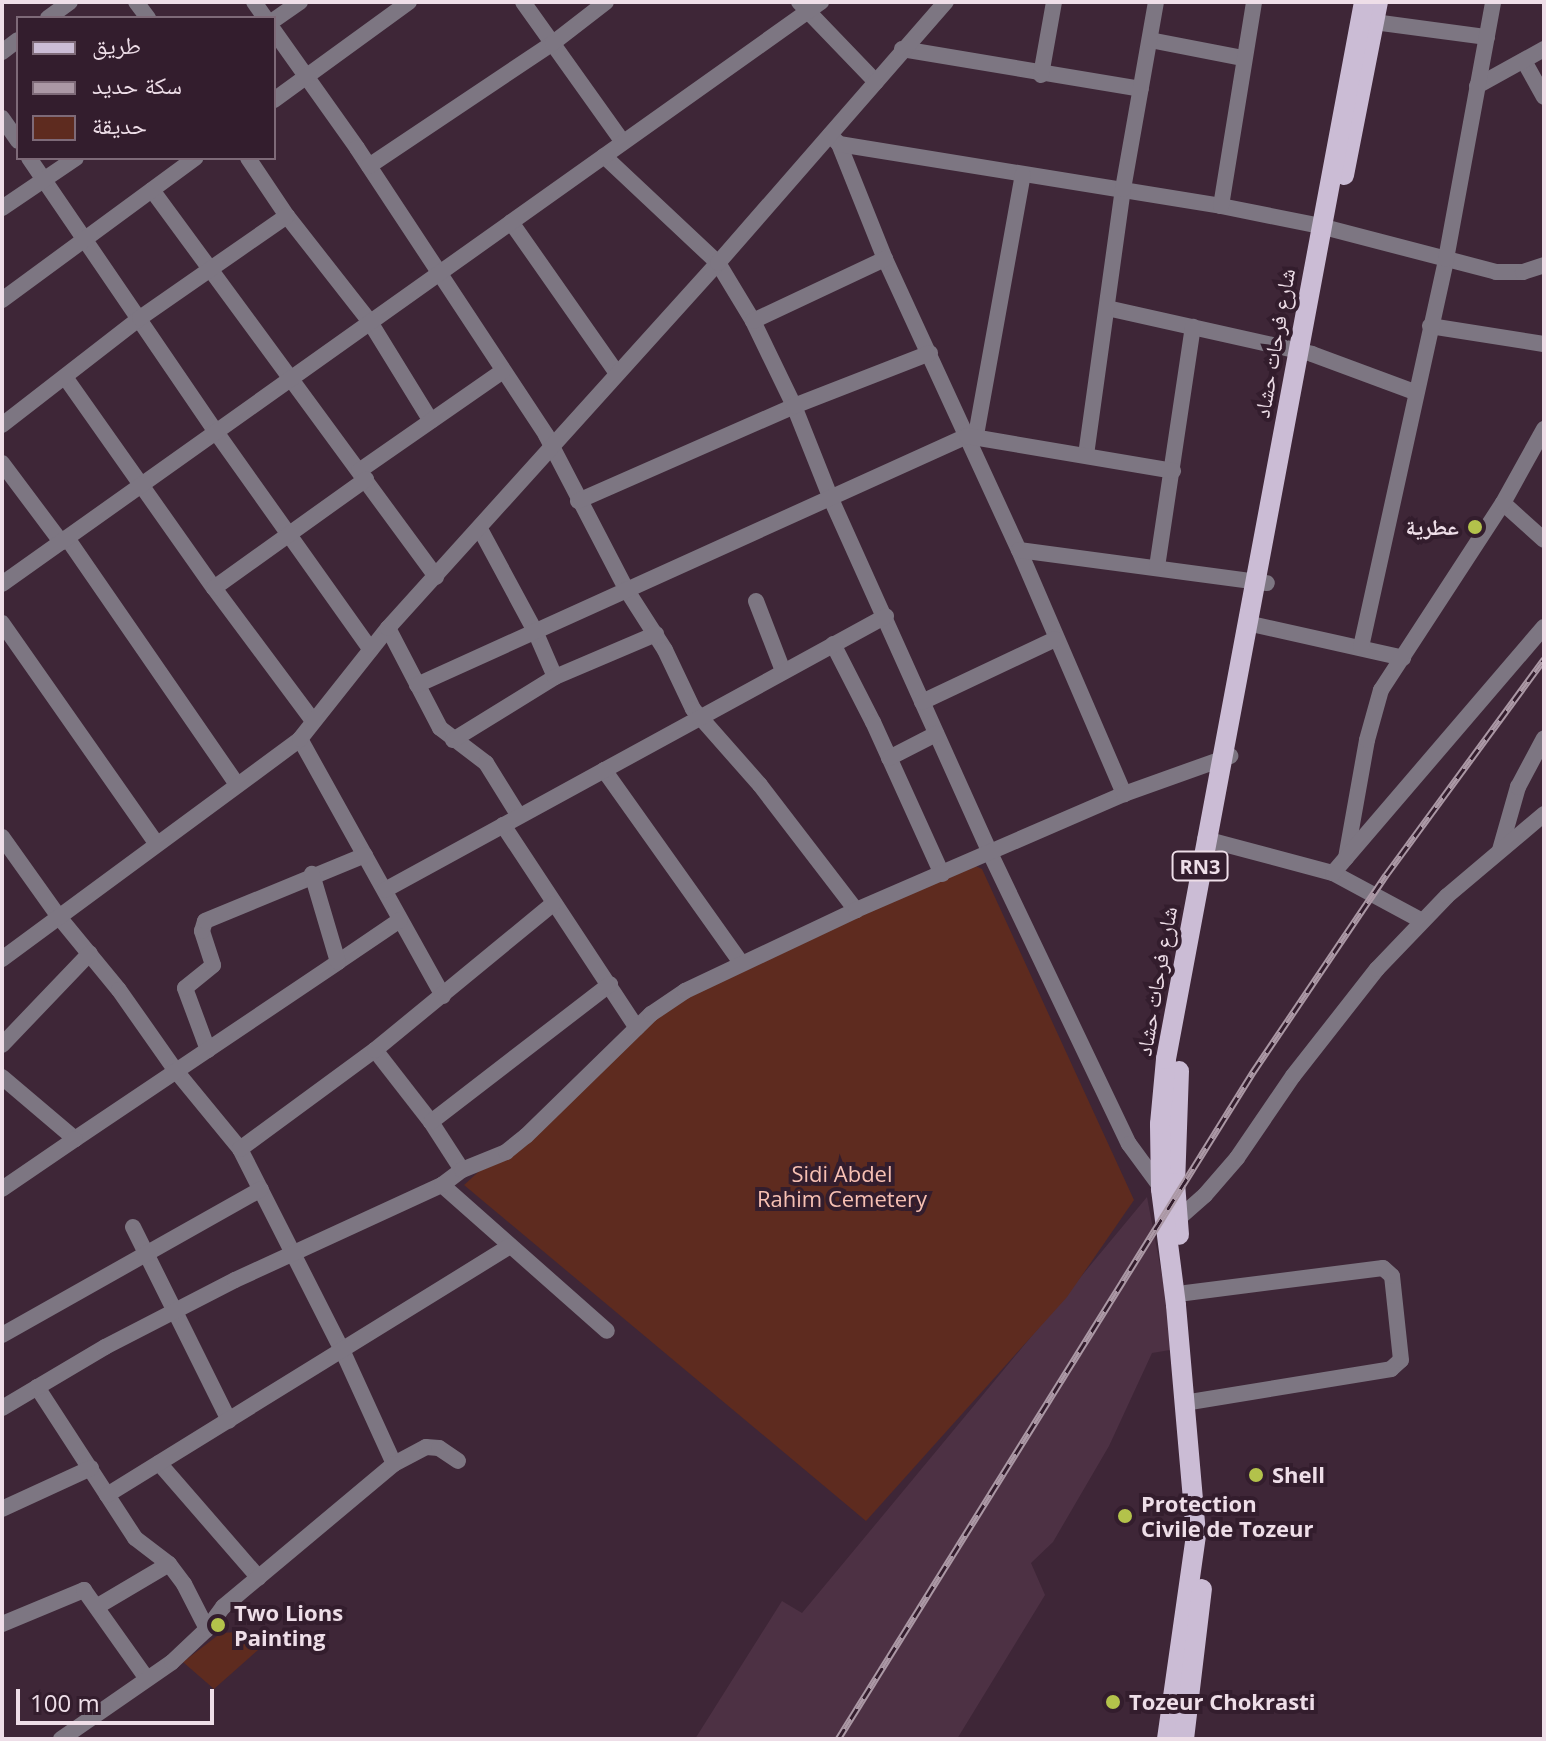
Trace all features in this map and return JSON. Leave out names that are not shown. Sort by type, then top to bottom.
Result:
[{"type":"main road","name":"شارع فرحات حشاد","points":[[1357,75],[1364,2]]},
{"type":"main road","name":"شارع فرحات حشاد","points":[[1190,1402],[1160,1124],[1170,1030],[1254,623],[1326,228],[1357,75],[1376,12]]},
{"type":"main road","name":"شارع فرحات حشاد","points":[[1171,1224],[1186,1293],[1196,1534],[1173,1738]]},
{"type":"street","points":[[51,16],[70,2]]},
{"type":"street","points":[[276,19],[300,2]]},
{"type":"street","points":[[276,98],[409,2]]},
{"type":"street","points":[[523,2],[623,142]]},
{"type":"street","points":[[369,166],[553,43],[606,2]]},
{"type":"street","points":[[2,959],[300,739],[388,628],[480,529],[616,372],[835,140],[902,49],[946,2]]},
{"type":"street","points":[[1041,75],[1054,2]]},
{"type":"street","points":[[1086,455],[1123,189],[1156,2]]},
{"type":"street","points":[[1221,206],[1254,2]]},
{"type":"street","points":[[1361,647],[1446,259],[1493,2]]},
{"type":"street","points":[[2,584],[604,156],[809,5],[876,82]]},
{"type":"street","points":[[1376,12],[1487,37]]},
{"type":"street","points":[[276,34],[369,166],[552,446],[626,589],[656,634],[689,703],[760,785],[856,910]]},
{"type":"street","points":[[1150,40],[1243,58]]},
{"type":"street","points":[[902,49],[1041,75],[1141,89]]},
{"type":"street","points":[[1477,86],[1544,49]]},
{"type":"street","points":[[1524,61],[1544,97]]},
{"type":"street","points":[[2,118],[16,138]]},
{"type":"street","points":[[835,140],[1023,175],[1221,206],[1326,228],[1496,272],[1523,272],[1544,265]]},
{"type":"street","points":[[835,140],[885,259],[971,435],[1055,639],[1124,794]]},
{"type":"street","points":[[604,156],[718,263],[753,321],[794,406],[831,499],[990,853],[1129,1144],[1168,1186]]},
{"type":"street","points":[[30,160],[216,432],[371,650]]},
{"type":"street","points":[[2,208],[73,160]]},
{"type":"street","points":[[2,300],[192,160]]},
{"type":"street","points":[[249,160],[287,216],[370,322],[431,421]]},
{"type":"street","points":[[971,435],[1023,175]]},
{"type":"street","points":[[152,190],[436,577]]},
{"type":"street","points":[[2,425],[140,318],[287,216]]},
{"type":"street","points":[[511,222],[616,372]]},
{"type":"street","points":[[753,321],[885,259]]},
{"type":"street","points":[[1107,308],[1305,352],[1415,392]]},
{"type":"street","points":[[1430,326],[1544,344]]},
{"type":"street","points":[[1157,567],[1193,327]]},
{"type":"street","points":[[578,501],[794,406],[930,353]]},
{"type":"street","points":[[214,588],[288,535],[431,421],[503,371]]},
{"type":"street","points":[[65,377],[214,588],[313,721]]},
{"type":"street","points":[[417,685],[971,435],[1173,471]]},
{"type":"street","points":[[1346,858],[1374,710],[1381,690],[1542,438]]},
{"type":"street","points":[[2,463],[64,540],[237,784]]},
{"type":"street","points":[[1503,503],[1544,540]]},
{"type":"street","points":[[480,529],[535,631],[555,677]]},
{"type":"street","points":[[1019,550],[1260,581]]},
{"type":"street","points":[[756,601],[783,671]]},
{"type":"street","points":[[385,890],[886,616]]},
{"type":"street","points":[[2,623],[157,844]]},
{"type":"street","points":[[1254,623],[1403,658]]},
{"type":"street","points":[[1333,873],[1544,627]]},
{"type":"street","points":[[388,628],[440,728],[486,763],[519,816]]},
{"type":"street","points":[[453,740],[555,677],[656,634]]},
{"type":"street","points":[[922,702],[1055,639]]},
{"type":"street","points":[[833,644],[942,874]]},
{"type":"street","points":[[889,758],[936,734]]},
{"type":"street","points":[[1500,850],[1518,787],[1544,738]]},
{"type":"street","points":[[300,739],[443,996]]},
{"type":"street","points":[[2,1408],[174,1312],[293,1251],[442,1185],[462,1170],[486,1163],[526,1136],[667,1000],[856,910],[1124,794],[1226,756]]},
{"type":"street","points":[[604,770],[741,963]]},
{"type":"street","points":[[1171,1224],[1237,1158],[1339,1014],[1422,921],[1544,814]]},
{"type":"street","points":[[503,825],[637,1028]]},
{"type":"street","points":[[1211,841],[1333,873],[1422,921]]},
{"type":"street","points":[[5,847],[90,953],[176,1071],[240,1149],[343,1352],[394,1464]]},
{"type":"street","points":[[208,1050],[185,988],[213,965],[202,931],[205,921],[312,874],[365,855]]},
{"type":"street","points":[[312,874],[338,962]]},
{"type":"street","points":[[240,1149],[375,1050],[553,904]]},
{"type":"street","points":[[2,1189],[400,920]]},
{"type":"street","points":[[2,1045],[90,953]]},
{"type":"street","points":[[431,1122],[610,984]]},
{"type":"street","points":[[375,1050],[431,1122],[462,1170]]},
{"type":"street","points":[[2,1077],[75,1139]]},
{"type":"street","points":[[442,1185],[607,1331]]},
{"type":"street","points":[[2,1335],[261,1189]]},
{"type":"street","points":[[133,1227],[229,1420]]},
{"type":"street","points":[[107,1495],[510,1246]]},
{"type":"street","points":[[1186,1293],[1383,1268],[1392,1276],[1401,1360],[1391,1369],[1190,1402]]},
{"type":"street","points":[[37,1387],[143,1548],[169,1564],[184,1584],[207,1629]]},
{"type":"street","points":[[61,1739],[147,1679],[207,1629],[223,1607],[394,1464],[426,1447],[439,1448],[458,1461]]},
{"type":"street","points":[[159,1463],[259,1578]]},
{"type":"street","points":[[2,1509],[91,1468]]},
{"type":"street","points":[[98,1606],[169,1564]]},
{"type":"street","points":[[2,1624],[79,1591],[88,1593],[147,1679]]},
{"type":"shaded area","points":[[1147,1197],[1176,1349],[1152,1353],[1109,1446],[1053,1542],[1031,1563],[1045,1595],[957,1739],[695,1739],[782,1601],[802,1613]]},
{"type":"green space","name":"Sidi Abdel Rahim Cemetery","points":[[969,863],[982,869],[1134,1200],[1067,1297],[866,1521],[464,1185],[667,1000]]},
{"type":"green space","points":[[237,1632],[258,1650],[214,1689],[183,1662],[221,1633]]},
{"type":"railway","points":[[838,1739],[1253,1072],[1386,875],[1544,659]]},
{"type":"place","name":"عطرية","points":[[1475,527]]},
{"type":"place","name":"Shell","points":[[1256,1475]]},
{"type":"place","name":"Protection Civile de Tozeur","points":[[1125,1516]]},
{"type":"place","name":"Two Lions Painting","points":[[218,1625]]},
{"type":"place","name":"Tozeur Chokrasti","points":[[1113,1702]]}]
